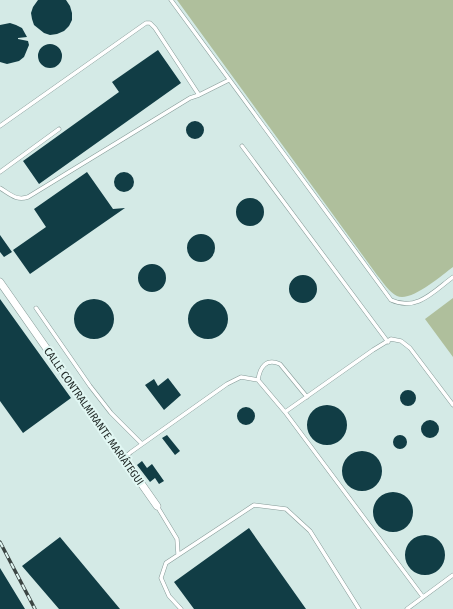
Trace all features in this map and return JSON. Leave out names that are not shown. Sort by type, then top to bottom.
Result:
[{"type":"street","name":"CALLE CONTRALMIRANTE MARIÁTEGUI","points":[[0,282],[157,506]]},
{"type":"lane","points":[[171,0],[391,300],[406,305],[413,303],[423,299],[453,276]]},
{"type":"lane","points":[[0,126],[146,23],[150,23],[155,28],[199,95]]},
{"type":"lane","points":[[0,188],[16,198],[22,199],[28,197],[190,98],[229,80]]},
{"type":"lane","points":[[0,172],[59,129]]},
{"type":"lane","points":[[242,146],[388,342]]},
{"type":"lane","points":[[36,308],[90,386],[111,413],[142,444]]},
{"type":"lane","points":[[285,412],[373,350],[391,340],[401,341],[410,348],[453,405]]},
{"type":"lane","points":[[258,380],[259,371],[262,366],[274,361],[280,364],[307,397]]},
{"type":"lane","points":[[124,459],[142,444],[227,384],[241,377],[258,380],[285,412],[424,597]]},
{"type":"lane","points":[[181,609],[169,596],[161,578],[166,562],[254,504],[286,509],[310,531],[359,609]]},
{"type":"lane","name":"CALLE CONTRALMIRANTE MARIÁTEGUI","points":[[157,506],[177,538],[178,554]]},
{"type":"lane","points":[[407,609],[453,575]]},
{"type":"green space","points":[[177,0],[453,0],[453,267],[434,282],[410,296],[397,296],[391,292],[377,275]]},
{"type":"green space","points":[[453,298],[453,357],[425,319]]},
{"type":"building","points":[[38,0],[66,0],[70,6],[72,20],[64,31],[50,35],[44,33],[34,25],[31,13]]},
{"type":"building","points":[[10,23],[22,28],[27,37],[18,39],[28,41],[29,45],[24,57],[19,61],[7,64],[0,62],[0,25]]},
{"type":"building","points":[[50,44],[58,48],[62,56],[58,64],[50,68],[42,64],[38,56],[42,48]]},
{"type":"building","points":[[158,50],[181,83],[39,184],[23,161],[119,92],[112,82]]},
{"type":"building","points":[[195,121],[201,124],[204,130],[201,136],[195,139],[189,136],[186,130],[189,124]]},
{"type":"building","points":[[87,172],[113,209],[125,208],[30,274],[13,250],[46,227],[34,209]]},
{"type":"building","points":[[124,172],[131,175],[134,182],[131,189],[124,192],[117,189],[114,182],[117,175]]},
{"type":"building","points":[[250,198],[256,199],[260,202],[263,206],[263,218],[260,222],[256,225],[250,226],[244,225],[240,222],[237,218],[236,212],[237,206],[240,202],[244,199]]},
{"type":"building","points":[[201,234],[207,235],[211,238],[214,242],[214,254],[211,258],[207,261],[201,262],[195,261],[191,258],[188,254],[187,248],[188,242],[191,238],[195,235]]},
{"type":"building","points":[[0,235],[12,252],[4,257],[0,252]]},
{"type":"building","points":[[152,264],[158,265],[162,268],[165,272],[165,284],[162,288],[158,291],[152,292],[146,291],[142,288],[139,284],[138,278],[139,272],[142,268],[146,265]]},
{"type":"building","points":[[303,275],[309,276],[313,279],[316,283],[316,295],[313,299],[309,302],[303,303],[297,302],[293,299],[290,295],[289,289],[290,283],[293,279],[297,276]]},
{"type":"building","points":[[0,299],[71,398],[23,433],[0,401]]},
{"type":"building","points":[[98,299],[105,302],[111,308],[114,319],[113,327],[105,336],[98,339],[90,339],[83,336],[75,327],[74,315],[77,308],[86,300]]},
{"type":"building","points":[[212,299],[219,302],[225,308],[228,319],[227,327],[219,336],[212,339],[204,339],[197,336],[189,327],[188,315],[191,308],[200,300]]},
{"type":"building","points":[[168,378],[181,395],[164,410],[145,385],[154,379],[158,386]]},
{"type":"building","points":[[405,390],[411,390],[416,395],[414,404],[411,406],[405,406],[400,401],[400,395]]},
{"type":"building","points":[[331,405],[338,408],[344,414],[347,425],[346,433],[338,442],[331,445],[323,445],[316,442],[308,433],[307,421],[310,414],[319,406]]},
{"type":"building","points":[[246,407],[252,410],[255,416],[252,422],[246,425],[240,422],[237,416],[240,410]]},
{"type":"building","points":[[430,420],[436,423],[439,429],[436,435],[430,438],[424,435],[421,429],[424,423]]},
{"type":"building","points":[[167,435],[180,451],[175,455],[162,438]]},
{"type":"building","points":[[400,435],[405,437],[407,442],[405,447],[400,449],[395,447],[393,442],[395,437]]},
{"type":"building","points":[[366,451],[373,454],[379,460],[382,471],[381,479],[373,488],[366,491],[358,491],[351,488],[343,479],[342,467],[345,460],[354,452]]},
{"type":"building","points":[[142,461],[147,468],[152,464],[164,481],[159,484],[155,478],[150,482],[137,465]]},
{"type":"building","points":[[397,492],[404,495],[410,501],[413,512],[412,520],[404,529],[397,532],[389,532],[382,529],[374,520],[373,508],[376,501],[385,493]]},
{"type":"building","points":[[249,528],[306,609],[194,609],[174,582]]},
{"type":"building","points":[[429,535],[436,538],[442,544],[445,555],[444,563],[436,572],[429,575],[421,575],[414,572],[406,563],[405,551],[408,544],[417,536]]},
{"type":"building","points":[[60,537],[120,609],[59,609],[22,566]]},
{"type":"building","points":[[0,568],[25,609],[0,609]]},
{"type":"railway","points":[[0,542],[35,609]]}]
